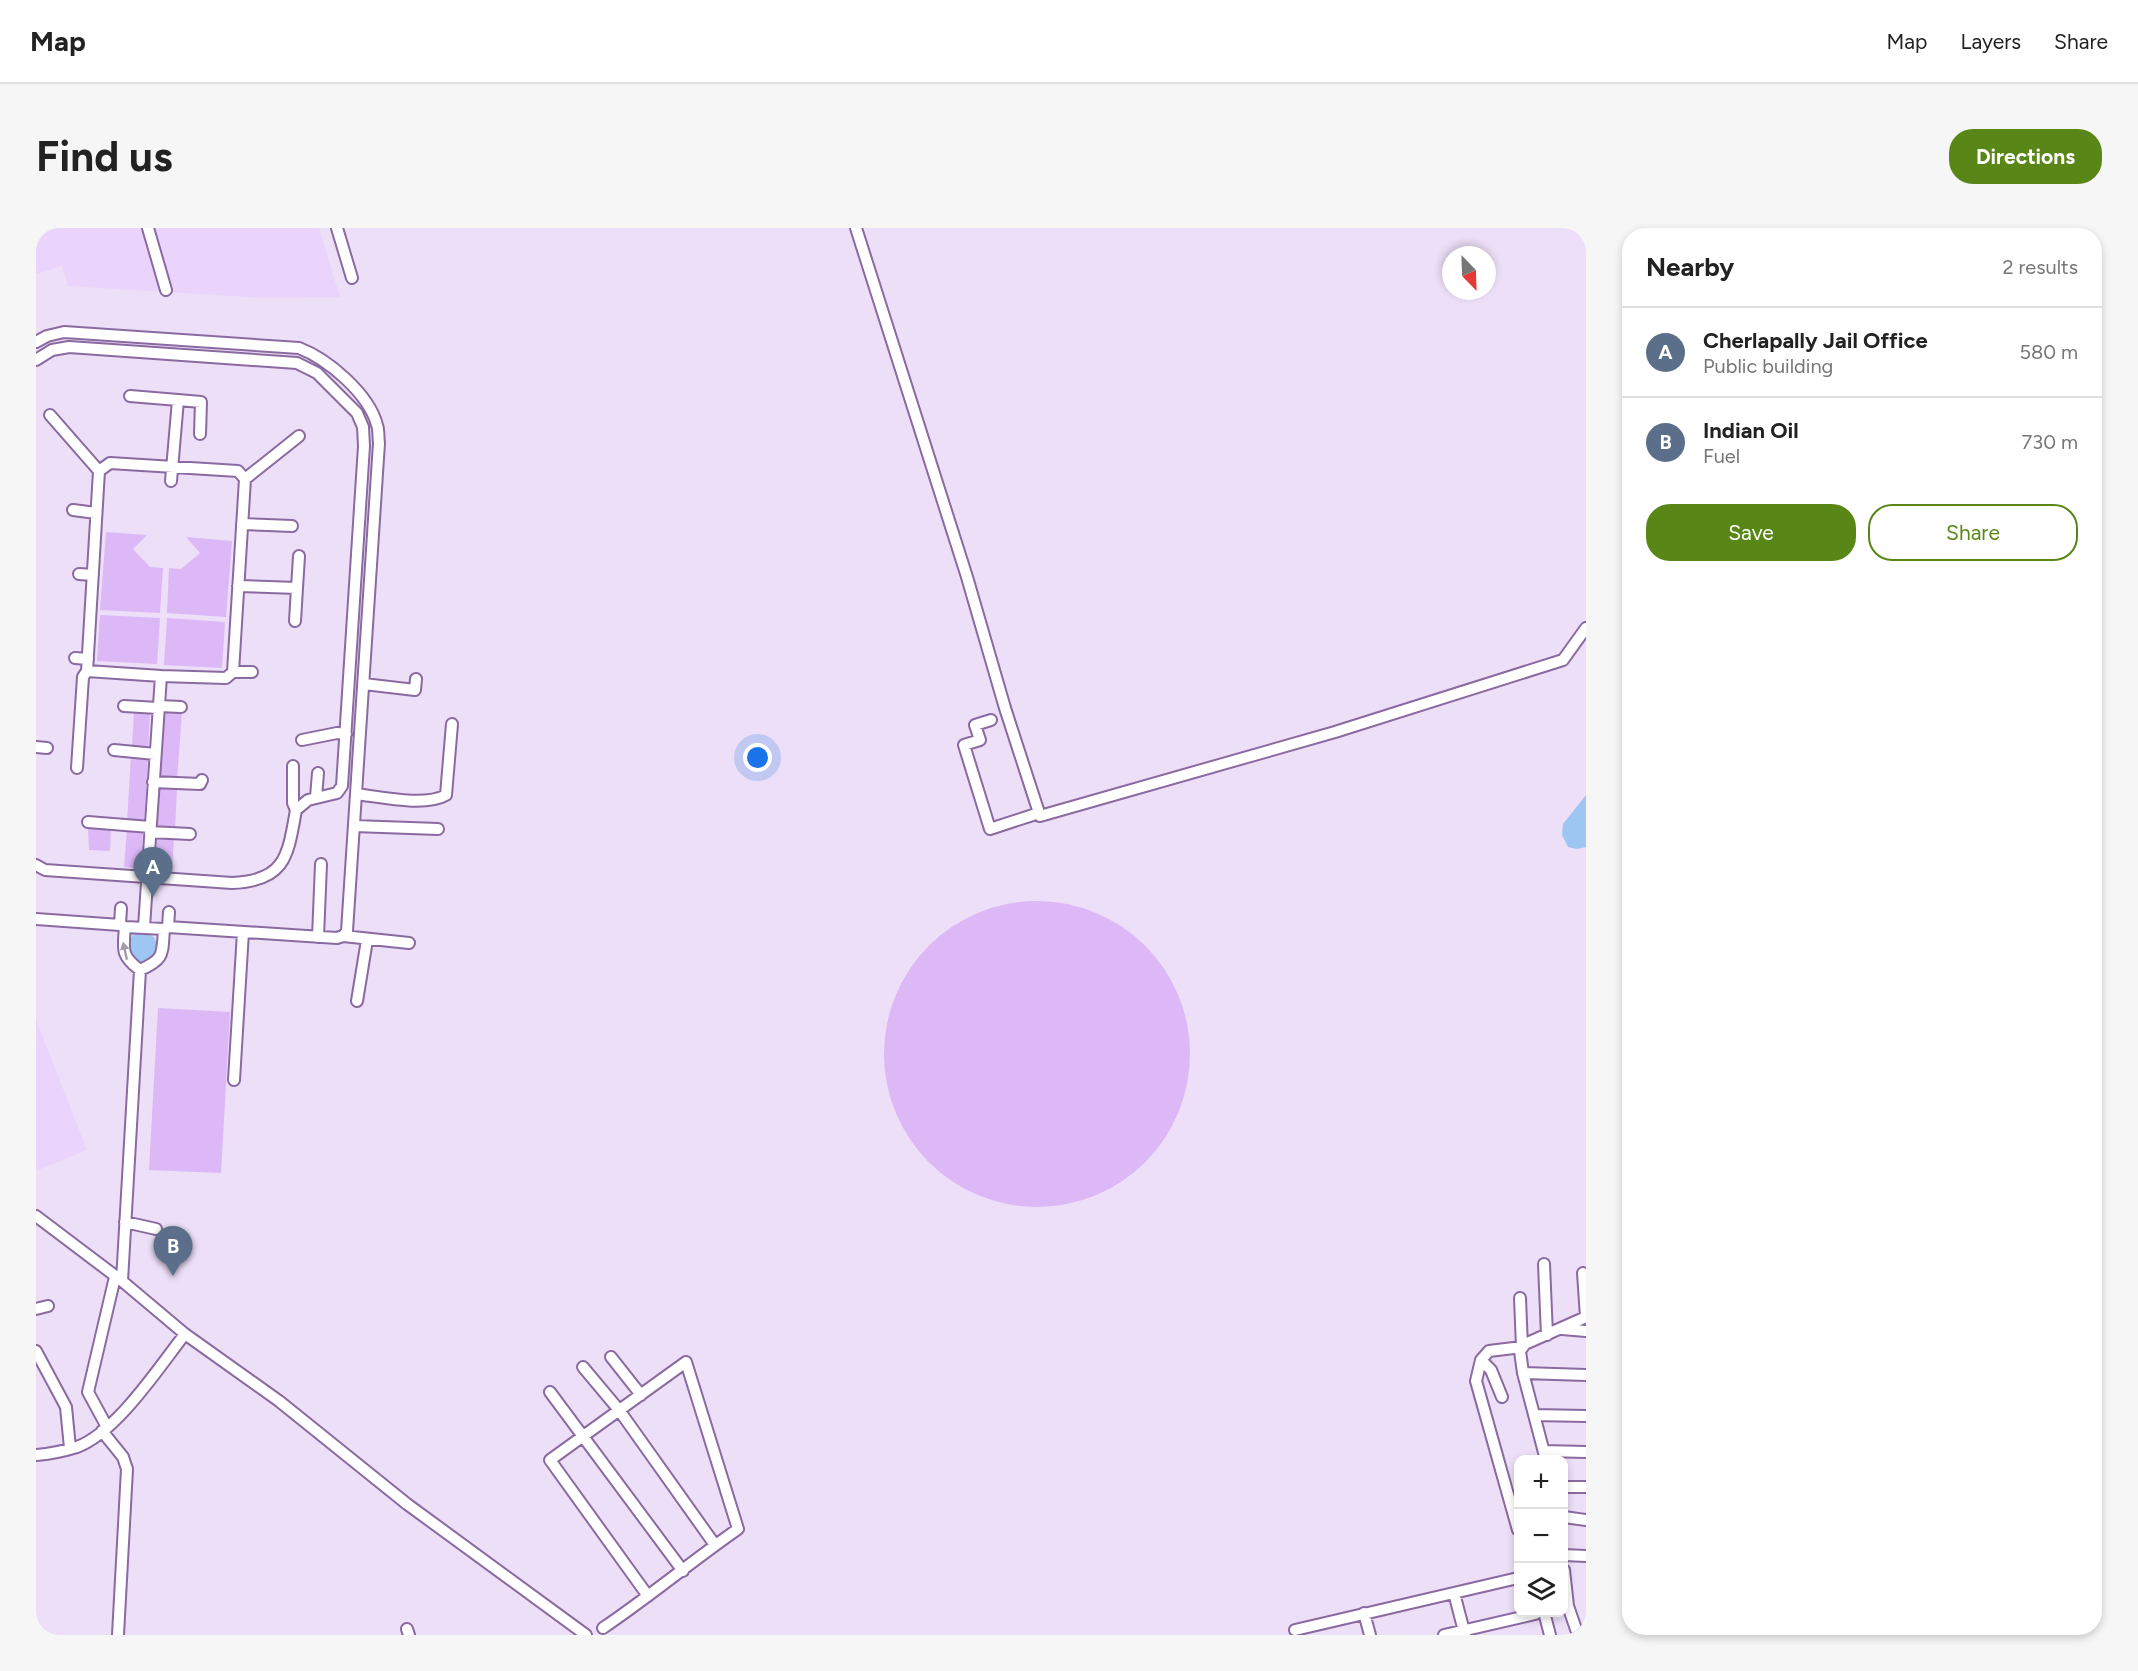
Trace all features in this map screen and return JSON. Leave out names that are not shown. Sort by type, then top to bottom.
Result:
[{"type":"street","points":[[148,228],[166,290]]},
{"type":"street","points":[[336,228],[352,278]]},
{"type":"street","points":[[856,228],[1040,816],[1335,732],[1563,660],[1586,628]]},
{"type":"street","points":[[36,342],[47,336],[64,332],[299,348],[315,354],[331,365],[370,409],[377,425],[379,443],[372,552],[375,585],[364,684],[347,931],[343,936]]},
{"type":"street","points":[[36,360],[52,350],[69,347],[297,363],[317,373],[357,413],[363,427],[364,446],[345,692],[346,734],[342,786],[337,793],[308,800],[296,810]]},
{"type":"street","points":[[130,396],[201,402],[200,434]]},
{"type":"street","points":[[171,481],[178,400]]},
{"type":"street","points":[[50,415],[99,471],[87,671],[83,678],[77,768]]},
{"type":"street","points":[[245,479],[299,436]]},
{"type":"street","points":[[99,471],[110,463],[172,466],[238,471],[245,479],[233,672]]},
{"type":"street","points":[[73,510],[96,513]]},
{"type":"street","points":[[242,524],[292,526]]},
{"type":"street","points":[[372,552],[384,552]]},
{"type":"street","points":[[295,621],[299,556]]},
{"type":"street","points":[[79,574],[93,575]]},
{"type":"street","points":[[238,586],[297,588]]},
{"type":"street","points":[[75,658],[87,658]]},
{"type":"street","points":[[87,671],[226,678],[233,672],[252,672]]},
{"type":"street","points":[[144,927],[160,676]]},
{"type":"street","points":[[364,684],[386,682],[416,690],[416,679]]},
{"type":"street","points":[[124,706],[181,707]]},
{"type":"street","points":[[991,720],[975,725],[980,740],[964,745],[990,829],[1039,813]]},
{"type":"street","points":[[356,794],[423,800],[446,795],[452,724]]},
{"type":"street","points":[[303,740],[338,733],[346,734]]},
{"type":"street","points":[[114,750],[155,754]]},
{"type":"street","points":[[36,865],[45,870],[126,881],[146,877],[232,883],[252,882],[267,876],[280,865],[289,850],[296,810],[293,803],[293,766]]},
{"type":"street","points":[[316,797],[318,773]]},
{"type":"street","points":[[153,782],[200,784],[202,780]]},
{"type":"street","points":[[87,822],[190,834]]},
{"type":"street","points":[[354,826],[438,829]]},
{"type":"street","points":[[318,937],[321,864]]},
{"type":"street","points":[[120,908],[123,949],[127,960],[140,970]]},
{"type":"street","points":[[140,970],[156,963],[162,953],[170,912]]},
{"type":"street","points":[[36,919],[318,937],[343,936],[409,943]]},
{"type":"street","points":[[234,1080],[243,932]]},
{"type":"street","points":[[357,1001],[367,940]]},
{"type":"street","points":[[118,1635],[128,1469],[123,1457],[104,1429],[88,1392],[118,1279],[125,1222],[140,970]]},
{"type":"street","points":[[36,1216],[186,1334],[279,1401],[407,1504],[586,1635]]},
{"type":"street","points":[[125,1222],[156,1229]]},
{"type":"street","points":[[1545,1264],[1547,1335]]},
{"type":"street","points":[[1514,1516],[1476,1381],[1481,1360],[1489,1351],[1522,1347],[1586,1317],[1583,1273]]},
{"type":"street","points":[[1521,1298],[1522,1347],[1520,1351],[1523,1373],[1545,1455],[1586,1452]]},
{"type":"street","points":[[36,1308],[48,1306]]},
{"type":"street","points":[[1560,1329],[1586,1331]]},
{"type":"street","points":[[36,1455],[78,1446],[104,1429],[119,1416],[186,1334]]},
{"type":"street","points":[[36,1351],[66,1407],[70,1448]]},
{"type":"street","points":[[611,1357],[641,1395]]},
{"type":"street","points":[[1481,1360],[1491,1370],[1502,1397]]},
{"type":"street","points":[[603,1628],[648,1596],[683,1571],[738,1529],[686,1362],[550,1460],[648,1596]]},
{"type":"street","points":[[583,1367],[619,1410],[715,1545]]},
{"type":"street","points":[[1523,1373],[1586,1375]]},
{"type":"street","points":[[550,1392],[683,1571]]},
{"type":"street","points":[[1534,1415],[1586,1416]]},
{"type":"street","points":[[1568,1487],[1586,1487]]},
{"type":"street","points":[[1568,1518],[1586,1520]]},
{"type":"street","points":[[1568,1556],[1586,1556]]},
{"type":"street","points":[[1295,1630],[1514,1579]]},
{"type":"street","points":[[1454,1593],[1465,1633]]},
{"type":"street","points":[[1568,1606],[1578,1635]]},
{"type":"street","points":[[1364,1613],[1370,1635]]},
{"type":"street","points":[[1444,1635],[1465,1633],[1524,1617]]},
{"type":"street","points":[[1541,1617],[1550,1635]]},
{"type":"shaded area","points":[[36,228],[319,228],[340,297],[263,298],[68,286],[62,266],[36,274]]},
{"type":"shaded area","points":[[106,532],[147,535],[133,549],[150,567],[163,568],[160,613],[100,610]]},
{"type":"shaded area","points":[[186,537],[232,541],[226,617],[167,613],[169,568],[181,569],[200,553]]},
{"type":"shaded area","points":[[100,615],[160,618],[157,664],[97,661]]},
{"type":"shaded area","points":[[167,618],[225,622],[222,668],[164,665]]},
{"type":"shaded area","points":[[165,709],[182,711],[177,781],[159,780]]},
{"type":"shaded area","points":[[134,710],[150,711],[148,750],[132,749]]},
{"type":"shaded area","points":[[131,755],[148,756],[144,823],[127,822]]},
{"type":"shaded area","points":[[160,785],[177,787],[175,830],[157,829]]},
{"type":"shaded area","points":[[88,826],[111,826],[110,851],[89,850]]},
{"type":"shaded area","points":[[127,828],[143,829],[141,861],[133,868],[124,867]]},
{"type":"shaded area","points":[[157,835],[174,837],[172,871],[164,870],[156,861]]},
{"type":"shaded area","points":[[1037,901],[1067,904],[1096,913],[1122,927],[1145,946],[1164,969],[1178,995],[1187,1024],[1190,1054],[1187,1084],[1178,1113],[1164,1139],[1145,1162],[1122,1181],[1096,1195],[1067,1204],[1037,1207],[1007,1204],[978,1195],[952,1181],[929,1162],[910,1139],[896,1113],[887,1084],[884,1054],[887,1024],[896,995],[910,969],[929,946],[952,927],[978,913],[1007,904]]},
{"type":"shaded area","points":[[158,1008],[230,1012],[221,1173],[149,1170]]},
{"type":"shaded area","points":[[36,1020],[87,1150],[36,1171]]},
{"type":"water","points":[[1586,795],[1586,847],[1577,849],[1568,847],[1562,835],[1563,824]]},
{"type":"water","points":[[144,932],[154,937],[159,947],[156,958],[141,965],[132,961],[128,942],[134,934]]},
{"type":"place","name":"Cherlapally Jail Office","points":[[153,897]]},
{"type":"place","name":"Indian Oil","points":[[173,1276]]}]
